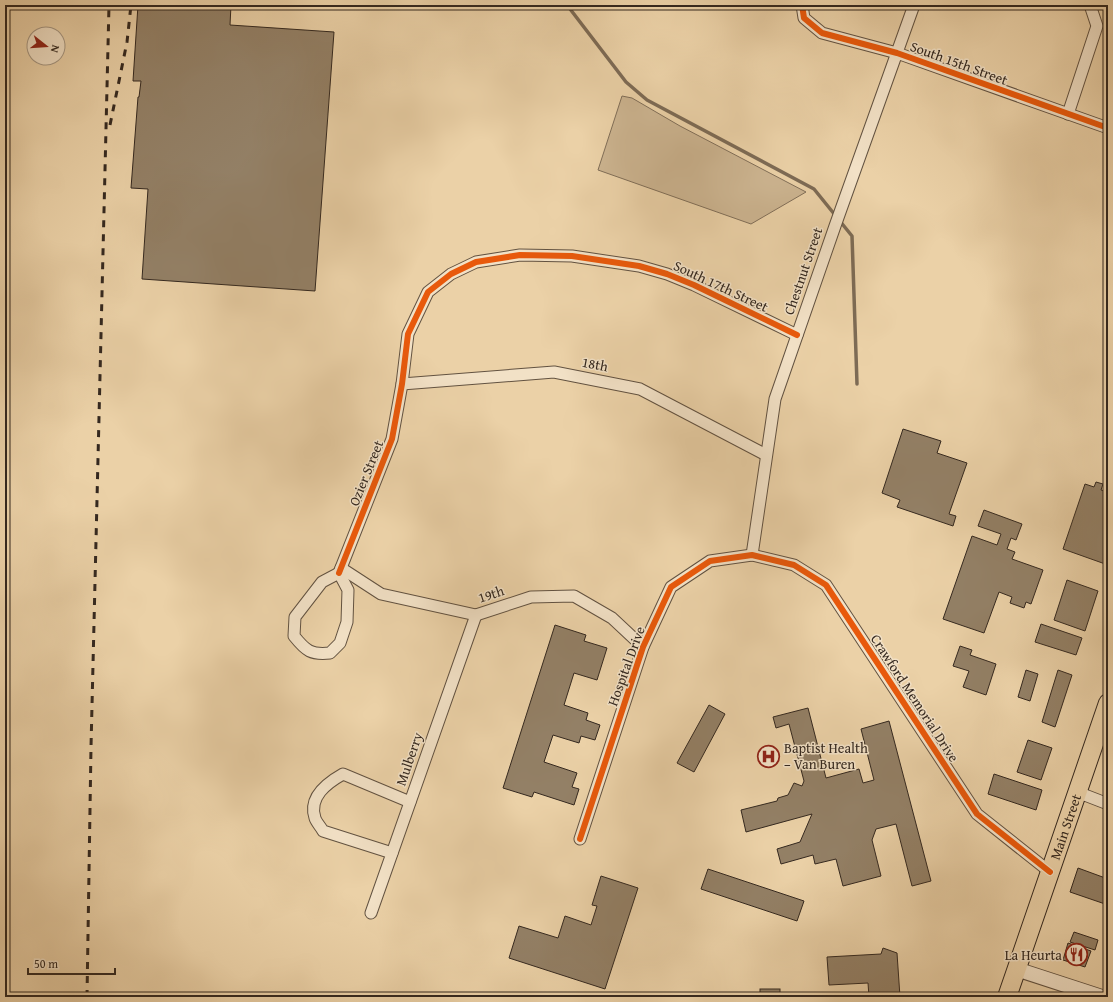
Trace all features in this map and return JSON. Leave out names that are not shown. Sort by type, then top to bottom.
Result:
[{"type":"main road","name":"Main Street","points":[[1007,997],[1108,703]]},
{"type":"street","name":"South 15th Street","points":[[802,5],[804,18],[822,33],[897,53],[1108,128]]},
{"type":"street","name":"Chestnut Street","points":[[752,555],[775,399],[914,5]]},
{"type":"street","points":[[1068,114],[1097,26],[1090,5]]},
{"type":"street","name":"South 17th Street","points":[[402,384],[408,334],[428,292],[451,274],[476,262],[498,257],[533,255],[572,256],[639,266],[667,274],[694,285],[797,335]]},
{"type":"street","name":"18th","points":[[402,384],[554,372],[640,388],[766,456]]},
{"type":"street","name":"Ozier Street","points":[[340,571],[392,439],[402,384]]},
{"type":"street","name":"Hospital Drive","points":[[580,839],[643,647],[672,587],[710,560],[752,555]]},
{"type":"street","name":"Crawford Memorial Drive","points":[[752,555],[794,565],[826,585],[977,814],[1050,872]]},
{"type":"street","points":[[340,571],[348,590],[347,622],[340,643],[330,653],[316,654],[304,648],[294,636],[296,617],[322,582],[340,571]]},
{"type":"street","name":"19th","points":[[340,571],[381,594],[476,615],[531,597],[574,596],[612,618],[643,647]]},
{"type":"street","name":"Mulberry","points":[[371,913],[476,615]]},
{"type":"street","points":[[392,853],[323,832],[315,817],[315,798],[328,782],[343,774],[410,802]]},
{"type":"street","points":[[1077,792],[1108,804]]},
{"type":"street","points":[[1016,969],[1102,997]]},
{"type":"shaded area","points":[[622,96],[632,98],[680,126],[806,192],[751,224],[598,170]]},
{"type":"building","points":[[138,5],[231,5],[230,25],[334,32],[315,291],[142,279],[148,189],[131,188],[138,97],[141,81],[133,81]]},
{"type":"building","points":[[903,429],[941,441],[937,453],[967,463],[949,514],[956,516],[953,526],[897,507],[900,500],[882,493]]},
{"type":"building","points":[[1096,482],[1103,484],[1101,490],[1108,492],[1108,565],[1063,549],[1085,484],[1094,487]]},
{"type":"building","points":[[984,510],[1022,524],[1016,540],[1011,538],[1007,549],[1015,552],[1012,559],[1043,570],[1031,604],[1026,602],[1024,608],[1010,603],[1012,597],[999,592],[984,633],[943,619],[972,536],[997,545],[1001,534],[978,526]]},
{"type":"building","points":[[1067,580],[1098,591],[1085,631],[1054,620]]},
{"type":"building","points":[[1041,624],[1082,638],[1076,655],[1035,642]]},
{"type":"building","points":[[555,625],[586,635],[584,641],[607,648],[597,680],[574,673],[564,705],[588,713],[586,720],[600,725],[595,740],[581,736],[579,743],[553,735],[544,762],[577,773],[572,787],[579,789],[574,805],[534,792],[532,797],[503,788]]},
{"type":"building","points":[[960,646],[972,650],[970,655],[996,664],[986,695],[963,687],[969,671],[953,666]]},
{"type":"building","points":[[1026,670],[1038,674],[1030,701],[1018,697]]},
{"type":"building","points":[[1058,670],[1072,675],[1055,727],[1042,722]]},
{"type":"building","points":[[709,705],[725,714],[694,772],[677,763]]},
{"type":"building","points":[[808,708],[826,778],[859,769],[863,783],[874,780],[861,729],[889,721],[931,881],[912,886],[896,824],[876,829],[872,840],[881,876],[843,886],[836,859],[815,864],[813,855],[781,864],[777,849],[800,842],[812,814],[746,832],[741,810],[777,801],[778,798],[788,795],[794,783],[802,786],[804,781],[789,724],[776,728],[773,717]]},
{"type":"building","points":[[1028,740],[1052,748],[1041,780],[1017,772]]},
{"type":"building","points":[[994,774],[1042,790],[1036,810],[988,794]]},
{"type":"building","points":[[1078,868],[1108,879],[1108,905],[1070,892]]},
{"type":"building","points":[[708,869],[804,901],[797,921],[701,889]]},
{"type":"building","points":[[601,876],[638,888],[605,989],[509,958],[519,926],[558,938],[565,916],[591,925],[597,906],[592,905]]},
{"type":"building","points":[[1074,932],[1098,940],[1095,950],[1070,942]]},
{"type":"building","name":"La Heurta","points":[[1068,943],[1091,951],[1085,967],[1063,960]]},
{"type":"building","points":[[883,948],[897,953],[900,997],[869,997],[868,983],[829,985],[827,957],[881,954]]},
{"type":"building","points":[[760,989],[780,989],[780,997],[760,997]]},
{"type":"waterway","points":[[567,5],[626,82],[647,100],[814,189],[852,236],[857,384]]},
{"type":"railway","points":[[87,997],[91,747],[109,5]]},
{"type":"railway","points":[[110,125],[127,42],[131,5]]},
{"type":"cycle path","points":[[802,5],[804,18],[822,33],[897,53],[1108,128]]},
{"type":"cycle path","points":[[339,573],[392,439],[402,384],[408,334],[428,292],[451,274],[476,262],[520,255],[572,256],[639,266],[667,274],[694,285],[797,335]]},
{"type":"cycle path","points":[[580,839],[643,647],[671,587],[710,561],[752,555],[794,565],[826,585],[977,814],[1050,872]]},
{"type":"place","name":"Baptist Health – Van Buren","points":[[769,756]]},
{"type":"place","name":"La Heurta","points":[[1077,955]]}]
